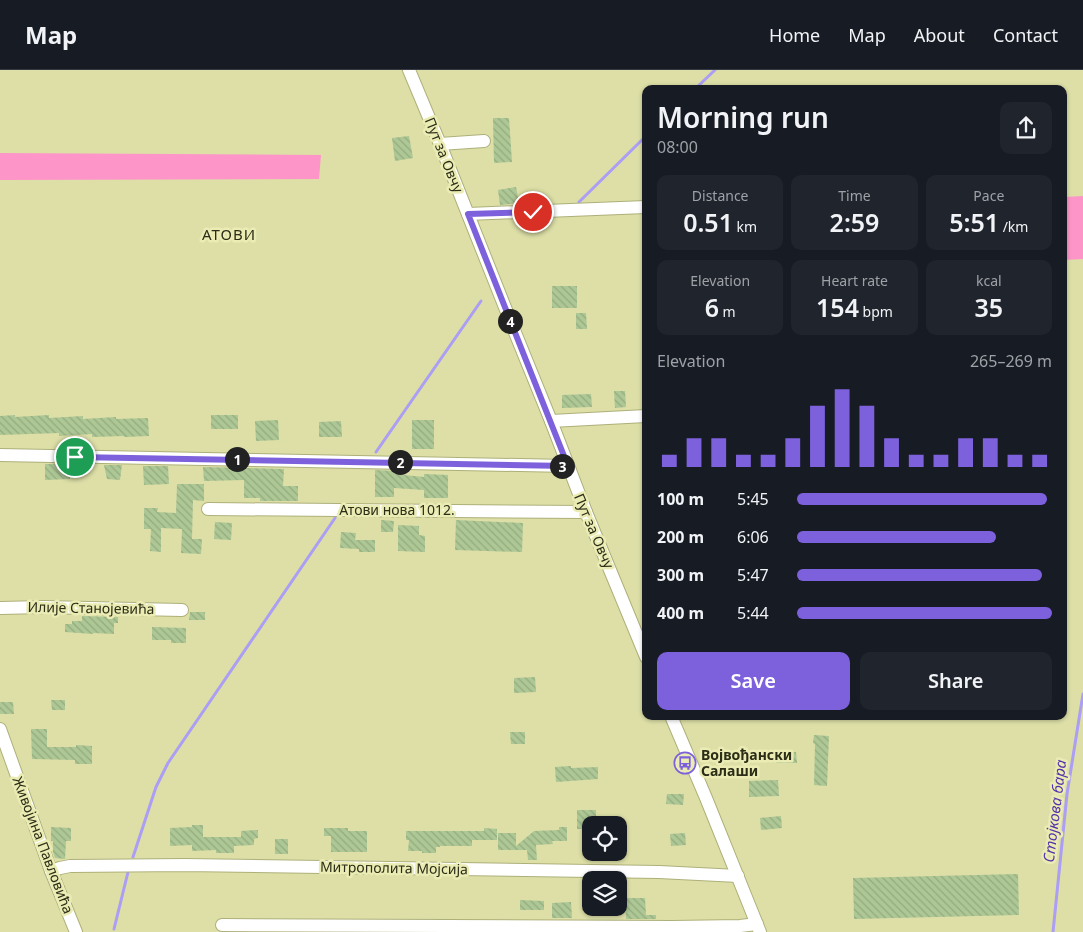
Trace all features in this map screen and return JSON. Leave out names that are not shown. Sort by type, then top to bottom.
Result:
[{"type":"street","name":"Пут за Овчу","points":[[409,70],[586,512],[642,639]]},
{"type":"street","points":[[440,144],[484,141]]},
{"type":"street","points":[[468,214],[642,208]]},
{"type":"street","points":[[551,421],[642,416]]},
{"type":"street","points":[[0,455],[568,466]]},
{"type":"street","name":"Атови нова 1012.","points":[[208,509],[586,512]]},
{"type":"street","name":"Илије Станојевића","points":[[0,608],[52,607],[182,610]]},
{"type":"street","points":[[222,925],[740,926],[758,928],[673,720]]},
{"type":"street","name":"Живојина Павловића","points":[[0,729],[51,871],[76,932]]},
{"type":"street","name":"Митрополита Мојсија","points":[[51,871],[70,866],[185,865],[659,872],[738,876]]},
{"type":"shaded area","points":[[0,153],[321,155],[319,179],[0,180]]},
{"type":"shaded area","points":[[1083,196],[1083,259],[1067,260],[1067,197]]},
{"type":"building","points":[[493,118],[509,118],[512,162],[494,163]]},
{"type":"building","points":[[409,136],[413,158],[395,161],[392,138]]},
{"type":"building","points":[[516,187],[519,203],[500,205],[498,190]]},
{"type":"building","points":[[552,286],[577,286],[577,308],[552,308]]},
{"type":"building","points":[[576,313],[586,313],[587,329],[576,329]]},
{"type":"building","points":[[614,391],[625,391],[626,407],[615,408]]},
{"type":"building","points":[[591,394],[592,407],[562,408],[562,395]]},
{"type":"building","points":[[15,415],[15,417],[49,415],[49,418],[83,416],[83,419],[148,418],[149,436],[92,437],[92,434],[59,436],[59,433],[0,435],[0,416]]},
{"type":"building","points":[[211,415],[238,415],[238,429],[211,429]]},
{"type":"building","points":[[278,420],[279,440],[256,441],[255,421]]},
{"type":"building","points":[[412,420],[434,420],[434,449],[412,449]]},
{"type":"building","points":[[341,421],[342,437],[319,437],[319,422]]},
{"type":"building","points":[[45,464],[70,464],[70,479],[45,480]]},
{"type":"building","points":[[104,465],[122,465],[120,480],[107,479]]},
{"type":"building","points":[[143,466],[168,466],[169,484],[144,485]]},
{"type":"building","points":[[203,467],[284,469],[283,486],[298,486],[298,501],[260,501],[260,498],[244,498],[244,480],[204,481]]},
{"type":"building","points":[[375,470],[394,471],[394,474],[424,477],[424,474],[448,475],[448,498],[424,498],[424,490],[394,488],[394,497],[375,497]]},
{"type":"building","points":[[177,484],[204,484],[204,501],[193,500],[192,539],[202,539],[201,554],[181,553],[182,529],[161,528],[161,552],[150,551],[151,529],[144,529],[144,508],[158,508],[157,512],[176,513]]},
{"type":"building","points":[[381,520],[394,521],[393,532],[381,532]]},
{"type":"building","points":[[456,520],[523,523],[522,552],[455,550]]},
{"type":"building","points":[[215,522],[232,523],[231,540],[214,539]]},
{"type":"building","points":[[398,525],[419,526],[419,535],[425,536],[425,552],[398,551]]},
{"type":"building","points":[[341,532],[356,533],[355,540],[375,540],[375,552],[359,552],[359,549],[340,548]]},
{"type":"building","points":[[190,612],[205,612],[205,620],[189,620]]},
{"type":"building","points":[[82,616],[118,617],[118,623],[114,623],[114,634],[65,632],[65,624],[72,624],[72,621],[82,621]]},
{"type":"building","points":[[152,627],[186,628],[186,643],[171,643],[171,640],[152,640]]},
{"type":"building","points":[[535,677],[536,692],[514,693],[514,678]]},
{"type":"building","points":[[51,700],[65,700],[65,710],[52,710]]},
{"type":"building","points":[[0,702],[13,702],[14,714],[0,714]]},
{"type":"building","points":[[31,729],[47,729],[47,747],[92,746],[92,764],[75,764],[75,760],[32,759]]},
{"type":"building","points":[[510,732],[525,732],[525,744],[511,744]]},
{"type":"building","points":[[814,735],[829,736],[827,786],[814,785]]},
{"type":"building","points":[[796,752],[797,763],[776,763],[776,753]]},
{"type":"building","points":[[571,766],[571,768],[598,767],[598,779],[556,782],[555,767]]},
{"type":"building","points":[[778,780],[779,796],[749,797],[749,781]]},
{"type":"building","points":[[667,794],[684,794],[683,805],[666,804]]},
{"type":"building","points":[[577,810],[596,810],[596,816],[582,816],[582,829],[577,829]]},
{"type":"building","points":[[781,816],[782,828],[761,830],[760,818]]},
{"type":"building","points":[[192,825],[203,825],[203,837],[241,837],[241,831],[258,830],[258,838],[254,839],[254,845],[234,846],[234,853],[216,853],[216,850],[192,851],[192,845],[170,846],[170,828],[192,827]]},
{"type":"building","points":[[51,827],[71,828],[71,841],[66,841],[65,859],[55,858],[53,841],[51,841]]},
{"type":"building","points":[[559,827],[567,827],[567,841],[552,841],[553,844],[536,845],[537,860],[528,860],[527,850],[498,850],[498,833],[516,833],[516,846],[534,831],[559,830]]},
{"type":"building","points":[[324,828],[348,828],[348,831],[367,831],[367,852],[331,852],[331,836],[324,836]]},
{"type":"building","points":[[484,828],[497,829],[497,840],[472,840],[472,846],[440,846],[436,847],[436,853],[408,851],[409,840],[406,840],[406,831],[484,831]]},
{"type":"building","points":[[685,833],[686,845],[671,846],[670,834]]},
{"type":"building","points":[[275,839],[288,839],[288,854],[275,854]]},
{"type":"building","points":[[1018,874],[1019,915],[854,919],[853,878]]},
{"type":"building","points":[[627,898],[645,898],[646,915],[656,915],[656,919],[626,919]]},
{"type":"building","points":[[520,900],[544,901],[544,910],[520,910]]},
{"type":"building","points":[[571,902],[572,918],[552,918],[552,903]]},
{"type":"waterway","points":[[699,85],[715,70]]},
{"type":"waterway","points":[[579,202],[642,140]]},
{"type":"waterway","points":[[376,452],[481,301]]},
{"type":"waterway","points":[[133,857],[156,787],[168,763],[335,518]]},
{"type":"waterway","name":"Стојкова бара","points":[[1053,932],[1067,794],[1083,694]]},
{"type":"waterway","points":[[114,929],[129,868]]},
{"type":"place","name":"Војвођански Салаши","points":[[685,763]]},
{"type":"district","name":"АТОВИ","points":[[229,235]]},
{"type":"route","points":[[75,457],[568,466],[468,214],[533,212]]}]
